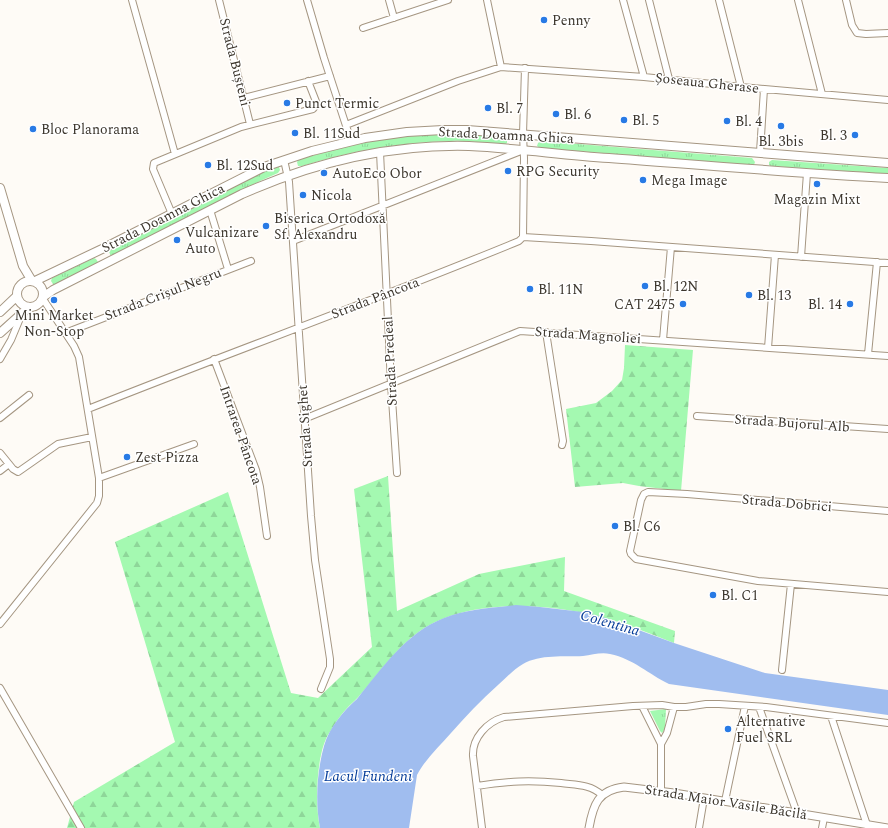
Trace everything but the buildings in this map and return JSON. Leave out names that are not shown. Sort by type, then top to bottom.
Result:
[{"type":"main road","name":"Strada Doamna Ghica","points":[[22,284],[34,281],[102,249],[264,167],[351,141],[406,132],[467,130],[888,163]]},
{"type":"main road","name":"Strada Doamna Ghica","points":[[0,333],[21,316],[29,307],[38,304],[53,290],[242,194],[288,175],[335,160],[380,152],[406,148],[468,146],[888,178]]},
{"type":"main road","points":[[0,188],[23,266],[22,284],[18,289],[17,296],[21,304],[29,307]]},
{"type":"main road","points":[[102,249],[108,262]]},
{"type":"main road","points":[[23,266],[34,281],[42,288],[43,298]]},
{"type":"main road","points":[[0,312],[17,296]]},
{"type":"street","points":[[132,0],[175,154]]},
{"type":"street","name":"Strada Bușteni","points":[[219,0],[250,124]]},
{"type":"street","points":[[307,0],[351,141]]},
{"type":"street","points":[[389,0],[394,18]]},
{"type":"street","points":[[363,28],[448,0]]},
{"type":"street","points":[[487,0],[501,67]]},
{"type":"street","points":[[623,0],[644,77]]},
{"type":"street","points":[[649,0],[669,79]]},
{"type":"street","points":[[719,0],[741,87]]},
{"type":"street","points":[[798,0],[822,94]]},
{"type":"street","points":[[846,0],[852,25],[857,33],[888,33]]},
{"type":"street","name":"Șoseaua Gherase","points":[[346,124],[458,81],[501,67],[669,79],[888,100]]},
{"type":"street","points":[[525,68],[522,134],[523,237],[888,263]]},
{"type":"street","points":[[244,98],[330,76]]},
{"type":"street","points":[[172,214],[152,167],[156,162],[250,124],[313,109],[317,104],[308,81]]},
{"type":"street","points":[[760,152],[764,89]]},
{"type":"street","points":[[293,242],[383,205],[523,151]]},
{"type":"street","name":"Strada Predeal","points":[[380,152],[391,384],[397,473]]},
{"type":"street","name":"Strada Sighet","points":[[284,160],[288,175],[315,560],[330,659],[330,667],[321,689]]},
{"type":"street","points":[[801,257],[807,173]]},
{"type":"street","name":"Strada Crișul Negru","points":[[65,332],[228,269],[210,210]]},
{"type":"street","name":"Strada Pâncota","points":[[88,409],[214,358],[387,294],[519,241],[523,237]]},
{"type":"street","points":[[663,340],[671,247]]},
{"type":"street","points":[[768,348],[775,255]]},
{"type":"street","points":[[228,269],[251,260]]},
{"type":"street","points":[[868,354],[877,262]]},
{"type":"street","points":[[0,624],[97,503],[99,496],[99,478],[79,357],[43,298]]},
{"type":"street","points":[[0,359],[11,340],[21,316]]},
{"type":"street","name":"Strada Magnoliei","points":[[304,419],[520,331],[888,356]]},
{"type":"street","points":[[546,332],[563,441],[562,445]]},
{"type":"street","name":"Intrarea Pâncota","points":[[214,358],[256,470],[267,536]]},
{"type":"street","points":[[0,418],[29,395]]},
{"type":"street","name":"Strada Bujorul Alb","points":[[697,416],[888,429]]},
{"type":"street","points":[[0,453],[13,469],[18,472],[51,447],[58,444],[92,437]]},
{"type":"street","points":[[99,478],[194,444]]},
{"type":"street","points":[[0,471],[9,464]]},
{"type":"street","name":"Strada Dobrici","points":[[791,584],[758,581],[636,559],[631,554],[630,547],[641,500],[644,494],[652,492],[687,494],[888,511]]},
{"type":"street","points":[[782,670],[791,584],[888,592]]},
{"type":"street","points":[[0,688],[81,828]]},
{"type":"street","points":[[482,828],[473,756],[475,742],[478,736],[493,723],[504,717],[642,706],[662,705],[674,707],[693,707],[706,704],[759,706],[888,723]]},
{"type":"street","points":[[642,706],[661,744]]},
{"type":"street","points":[[725,801],[744,706]]},
{"type":"street","points":[[759,706],[797,813]]},
{"type":"street","points":[[661,791],[661,744],[669,728],[674,707]]},
{"type":"street","points":[[831,716],[867,824]]},
{"type":"street","points":[[477,786],[502,782],[532,781],[583,785],[596,790],[602,795],[595,804],[589,828]]},
{"type":"street","name":"Strada Maior Vasile Băcilă","points":[[602,795],[613,789],[624,787],[661,791],[888,828]]},
{"type":"street","points":[[699,828],[704,798]]},
{"type":"street","points":[[822,828],[824,818]]},
{"type":"green space","points":[[431,134],[505,137],[507,139],[507,143],[504,145],[458,141],[414,143],[376,148],[302,166],[298,166],[297,162],[299,159],[356,144],[390,138]]},
{"type":"green space","points":[[541,141],[752,158],[755,162],[754,165],[751,165],[540,148],[537,146]]},
{"type":"green space","points":[[772,160],[888,168],[888,174],[771,166],[769,165],[769,162]]},
{"type":"green space","points":[[277,165],[280,170],[278,173],[114,256],[111,256],[109,252],[110,249]]},
{"type":"green space","points":[[94,258],[98,262],[96,265],[56,285],[51,281],[52,278]]},
{"type":"green space","points":[[625,345],[693,350],[681,491],[623,483],[575,487],[566,409],[596,403],[612,391],[622,380]]},
{"type":"green space","points":[[388,476],[397,611],[479,574],[565,557],[564,591],[675,631],[674,643],[605,618],[560,609],[510,606],[485,608],[462,613],[440,620],[420,631],[411,638],[388,661],[359,696],[343,712],[335,724],[324,744],[319,768],[317,807],[320,828],[67,828],[74,802],[175,742],[115,542],[228,492],[291,693],[318,698],[372,647],[354,489]]},
{"type":"green space","points":[[666,709],[665,729],[662,733],[650,711]]},
{"type":"water","name":"Lacul Fundeni","points":[[516,605],[583,612],[606,618],[674,643],[765,673],[888,690],[888,715],[669,684],[626,659],[607,653],[583,656],[544,657],[530,661],[513,671],[462,720],[424,763],[417,775],[409,828],[320,828],[318,818],[318,787],[320,766],[326,739],[347,708],[357,699],[385,664],[418,632],[444,618],[470,611]]},
{"type":"place","name":"Penny","points":[[544,20]]},
{"type":"place","name":"Punct Termic","points":[[287,103]]},
{"type":"place","name":"Bl. 7","points":[[488,108]]},
{"type":"place","name":"Bl. 6","points":[[556,114]]},
{"type":"place","name":"Bl. 5","points":[[624,120]]},
{"type":"place","name":"Bl. 4","points":[[727,121]]},
{"type":"place","name":"Bl. 3bis","points":[[781,126]]},
{"type":"place","name":"Bloc Planorama","points":[[33,129]]},
{"type":"place","name":"Bl. 11Sud","points":[[295,133]]},
{"type":"place","name":"Bl. 3","points":[[855,135]]},
{"type":"place","name":"Bl. 12Sud","points":[[208,165]]},
{"type":"place","name":"RPG Security","points":[[508,171]]},
{"type":"place","name":"AutoEco Obor","points":[[324,173]]},
{"type":"place","name":"Mega Image","points":[[643,180]]},
{"type":"place","name":"Magazin Mixt","points":[[817,184]]},
{"type":"place","name":"Nicola","points":[[303,195]]},
{"type":"place","name":"Biserica Ortodoxă Sf. Alexandru","points":[[266,226]]},
{"type":"place","name":"Vulcanizare Auto","points":[[177,240]]},
{"type":"place","name":"Bl. 12N","points":[[645,286]]},
{"type":"place","name":"Bl. 11N","points":[[530,289]]},
{"type":"place","name":"Bl. 13","points":[[749,295]]},
{"type":"place","name":"Mini Market Non-Stop","points":[[54,300]]},
{"type":"place","name":"CAT 2475","points":[[683,304]]},
{"type":"place","name":"Bl. 14","points":[[850,304]]},
{"type":"place","name":"Zest Pizza","points":[[127,457]]},
{"type":"place","name":"Bl. C6","points":[[615,526]]},
{"type":"place","name":"Bl. C1","points":[[713,595]]},
{"type":"place","name":"Alternative Fuel SRL","points":[[728,729]]},
{"type":"water label","name":"Colentina","points":[[610,623]]}]
